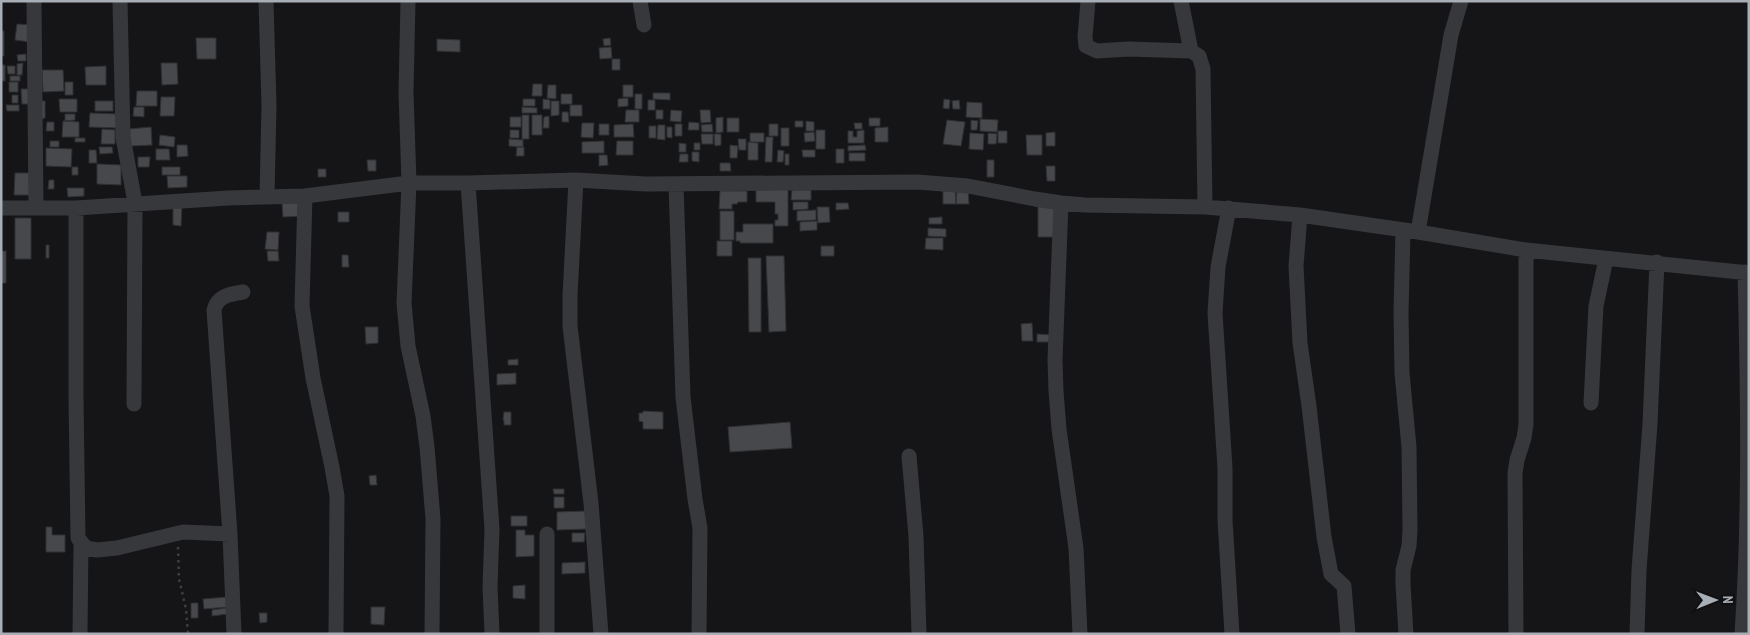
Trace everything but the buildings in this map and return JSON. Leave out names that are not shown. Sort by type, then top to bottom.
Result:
[{"type":"street","points":[[34,1],[36,207]]},
{"type":"street","points":[[120,1],[123,137],[135,203],[134,404]]},
{"type":"street","points":[[266,1],[269,105],[267,197]]},
{"type":"street","points":[[408,1],[406,92],[409,183],[404,324],[423,416],[427,447],[432,519],[432,634]]},
{"type":"street","points":[[640,1],[644,25]]},
{"type":"street","points":[[1088,1],[1086,46],[1097,51],[1128,48],[1191,51],[1199,56],[1203,69],[1204,206]]},
{"type":"street","points":[[1181,1],[1191,51]]},
{"type":"street","points":[[1406,634],[1403,570],[1409,546],[1410,530],[1401,313],[1411,231],[1451,35],[1461,1]]},
{"type":"street","points":[[1,208],[76,208],[135,203],[305,196],[409,183],[576,180],[676,184],[907,182],[945,184],[1061,203],[1204,206],[1300,215],[1526,250],[1747,272],[1748,427],[1745,586],[1742,634]]},
{"type":"street","points":[[576,180],[570,326],[591,503],[601,634]]},
{"type":"street","points":[[468,183],[492,529],[490,587],[492,634]]},
{"type":"street","points":[[676,184],[683,397],[694,499],[700,528],[699,634]]},
{"type":"street","points":[[305,196],[302,306],[313,378],[337,496],[336,634]]},
{"type":"street","points":[[1061,203],[1055,360],[1056,391],[1059,429],[1076,548],[1080,634]]},
{"type":"street","points":[[76,208],[78,538],[86,548],[96,550],[117,548],[177,533],[230,534]]},
{"type":"street","points":[[1229,208],[1218,267],[1215,313],[1225,468],[1225,520],[1232,634]]},
{"type":"street","points":[[1300,215],[1296,266],[1300,343],[1324,537],[1331,574],[1344,586],[1348,634]]},
{"type":"street","points":[[1516,634],[1515,488],[1517,460],[1526,424],[1526,250]]},
{"type":"street","points":[[1591,403],[1596,306],[1606,259]]},
{"type":"street","points":[[1637,634],[1639,570],[1650,424],[1656,262]]},
{"type":"street","points":[[234,634],[230,534],[214,310],[215,304],[222,297],[243,292]]},
{"type":"street","points":[[909,456],[916,536],[919,634]]},
{"type":"street","points":[[547,534],[547,634]]},
{"type":"street","points":[[80,634],[81,543]]},
{"type":"path","points":[[177,533],[179,579],[186,609],[188,634]]}]
